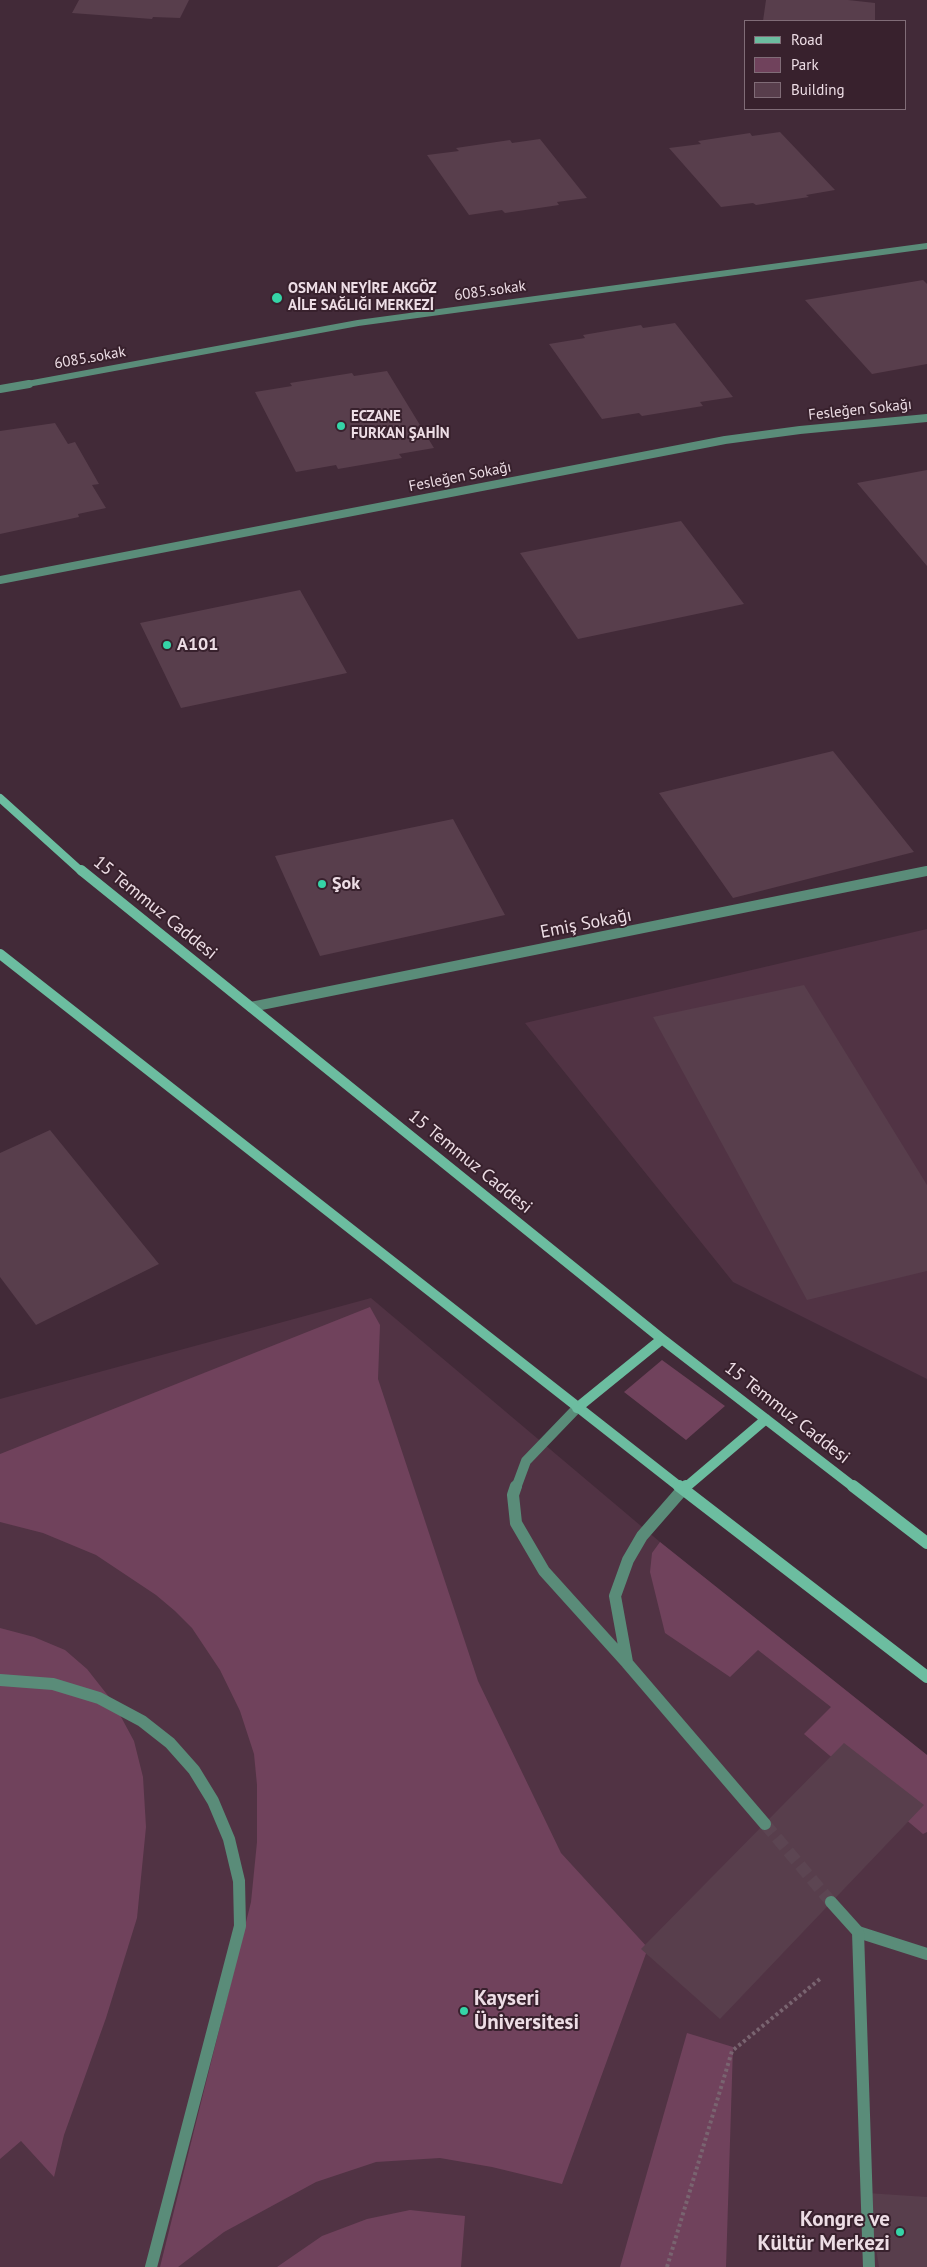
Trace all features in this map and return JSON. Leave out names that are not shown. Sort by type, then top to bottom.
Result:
[{"type":"main road","name":"15 Temmuz Caddesi","points":[[0,798],[105,892],[251,1007],[662,1339],[927,1543]]},
{"type":"main road","points":[[0,954],[577,1408],[927,1677]]},
{"type":"main road","points":[[577,1408],[662,1339]]},
{"type":"main road","points":[[683,1489],[766,1419]]},
{"type":"street","name":"6085.sokak","points":[[0,389],[358,323],[927,246]]},
{"type":"street","name":"Fesleğen Sokağı","points":[[0,580],[726,440],[810,429],[927,418]]},
{"type":"street","name":"Emiş Sokağı","points":[[251,1007],[927,871]]},
{"type":"street","points":[[577,1408],[526,1461],[513,1495],[516,1523],[544,1571],[627,1663],[765,1824]]},
{"type":"street","points":[[627,1663],[615,1596],[628,1560],[642,1536],[683,1489]]},
{"type":"street","points":[[0,1680],[53,1684],[99,1698],[142,1721],[170,1743],[194,1770],[213,1801],[229,1839],[239,1881],[240,1926],[151,2267]]},
{"type":"street","points":[[831,1902],[858,1932],[927,1954]]},
{"type":"street","points":[[858,1932],[869,2267]]},
{"type":"path","points":[[667,2267],[732,2051],[832,1969],[859,1967]]},
{"type":"shaded area","points":[[927,929],[927,1379],[733,1282],[525,1023]]},
{"type":"shaded area","name":"Kayseri Üniversitesi","points":[[371,1298],[660,1542],[927,1755],[927,2267],[0,2267],[0,1399]]},
{"type":"green space","points":[[370,1307],[380,1325],[378,1379],[478,1681],[561,1853],[648,1948],[562,2184],[492,2167],[440,2158],[376,2162],[316,2182],[224,2232],[178,2267],[160,2267],[251,1902],[257,1842],[257,1785],[254,1754],[240,1711],[220,1670],[192,1628],[175,1611],[156,1595],[96,1555],[43,1533],[0,1522],[0,1454]]},
{"type":"green space","points":[[662,1360],[725,1406],[686,1440],[624,1392]]},
{"type":"green space","points":[[660,1542],[927,1755],[927,1832],[923,1834],[804,1734],[831,1707],[758,1650],[730,1677],[665,1633],[650,1572],[652,1553]]},
{"type":"green space","points":[[0,1628],[34,1637],[65,1650],[87,1669],[113,1702],[134,1741],[143,1777],[146,1827],[137,1918],[106,2018],[64,2135],[54,2177],[21,2141],[0,2159]]},
{"type":"green space","points":[[687,2033],[733,2047],[726,2267],[620,2267]]},
{"type":"green space","points":[[410,2210],[465,2216],[461,2267],[277,2267],[322,2236],[367,2219]]},
{"type":"building","points":[[79,0],[189,0],[180,18],[153,17],[152,19],[72,13]]},
{"type":"building","points":[[766,0],[848,0],[875,3],[875,20],[763,20]]},
{"type":"building","points":[[780,132],[835,190],[806,195],[809,197],[756,205],[753,203],[721,207],[669,148],[701,144],[698,141],[750,133],[752,136]]},
{"type":"building","points":[[540,139],[587,198],[557,202],[559,205],[505,213],[502,210],[469,215],[427,155],[459,151],[456,148],[510,140],[512,143]]},
{"type":"building","points":[[923,280],[927,284],[927,364],[872,374],[805,300]]},
{"type":"building","points":[[675,323],[733,397],[700,402],[703,406],[642,416],[639,413],[602,419],[549,344],[585,338],[583,335],[641,325],[643,328]]},
{"type":"building","points":[[387,371],[434,448],[399,454],[402,458],[338,469],[336,465],[296,472],[255,392],[292,386],[290,383],[352,373],[354,376]]},
{"type":"building","points":[[55,423],[68,444],[75,442],[99,484],[92,485],[106,508],[78,514],[79,517],[0,534],[0,431]]},
{"type":"building","points":[[927,470],[927,566],[857,483]]},
{"type":"building","points":[[681,521],[744,604],[578,639],[520,553]]},
{"type":"building","points":[[300,590],[347,673],[181,708],[140,623]]},
{"type":"building","points":[[833,751],[914,852],[733,898],[659,793]]},
{"type":"building","points":[[453,819],[505,915],[320,956],[275,856]]},
{"type":"building","points":[[804,985],[927,1185],[927,1271],[807,1300],[653,1017]]},
{"type":"building","points":[[50,1130],[159,1264],[36,1325],[0,1277],[0,1153]]},
{"type":"building","points":[[844,1743],[924,1805],[720,2019],[641,1949]]},
{"type":"building","name":"Kongre ve Kültür Merkezi","points":[[867,2193],[927,2197],[927,2267],[879,2267]]},
{"type":"tunnel","points":[[765,1824],[831,1902]]},
{"type":"place","name":"OSMAN NEYİRE AKGÖZ AİLE SAĞLIĞI MERKEZİ","points":[[277,298]]},
{"type":"place","name":"ECZANE FURKAN ŞAHİN","points":[[341,426]]},
{"type":"place","name":"A101","points":[[167,645]]},
{"type":"place","name":"Şok","points":[[322,884]]},
{"type":"place","name":"Kayseri Üniversitesi","points":[[464,2011]]},
{"type":"place","name":"Kongre ve Kültür Merkezi","points":[[900,2232]]}]
